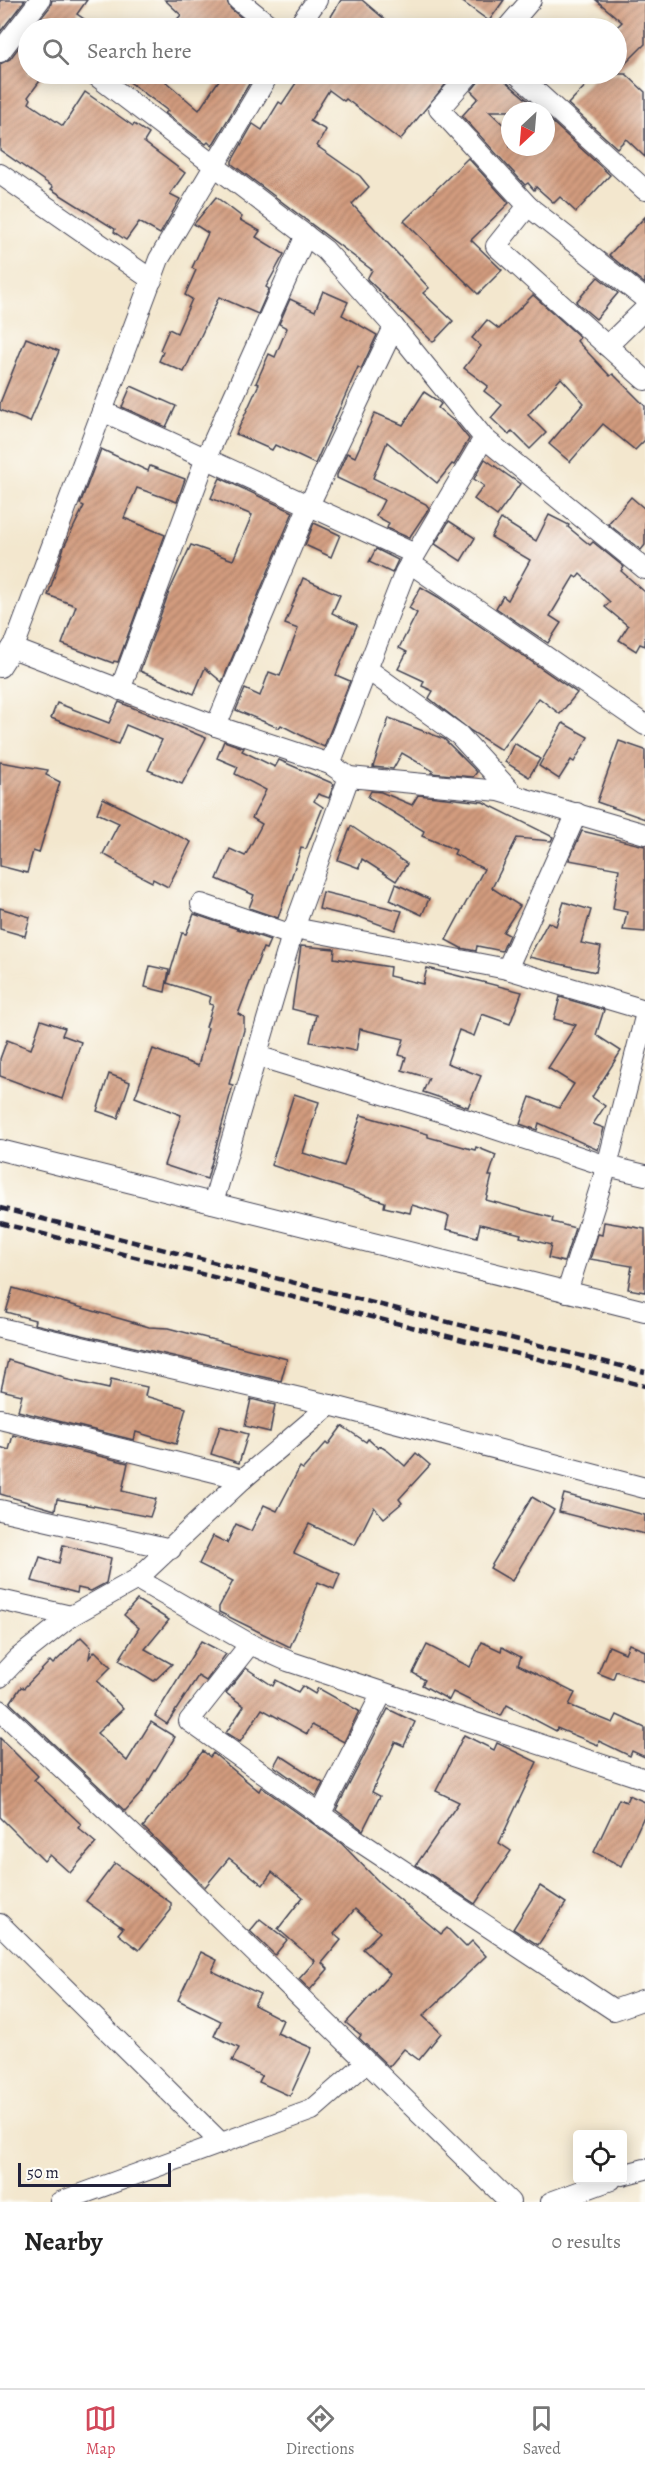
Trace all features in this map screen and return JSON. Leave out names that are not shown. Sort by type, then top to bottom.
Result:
[{"type":"street","points":[[32,18],[40,0]]},
{"type":"street","points":[[238,0],[260,18]]},
{"type":"street","points":[[304,18],[317,0]]},
{"type":"street","points":[[516,18],[531,0]]},
{"type":"street","points":[[0,52],[18,35]]},
{"type":"street","points":[[107,84],[214,163],[325,250],[394,327],[484,438],[645,569]]},
{"type":"street","points":[[0,667],[12,648],[159,259],[263,84]]},
{"type":"street","points":[[461,84],[439,110],[528,206],[645,299]]},
{"type":"street","points":[[528,84],[645,189]]},
{"type":"street","points":[[0,174],[152,280]]},
{"type":"street","points":[[528,206],[496,246],[645,380]]},
{"type":"street","points":[[120,690],[206,458],[306,235]]},
{"type":"street","points":[[607,346],[645,309]]},
{"type":"street","points":[[216,726],[309,505],[394,327]]},
{"type":"street","points":[[102,411],[309,505],[412,559],[645,725]]},
{"type":"street","points":[[330,764],[412,559],[484,438]]},
{"type":"street","points":[[12,648],[216,726],[330,764],[349,777],[499,791],[645,834]]},
{"type":"street","points":[[367,669],[459,735],[515,796]]},
{"type":"street","points":[[213,1203],[293,931],[349,777]]},
{"type":"street","points":[[507,969],[577,813]]},
{"type":"street","points":[[201,904],[293,931],[507,969],[645,1010]]},
{"type":"street","points":[[567,1292],[607,1166],[645,1017]]},
{"type":"street","points":[[257,1056],[459,1117],[607,1166],[645,1175]]},
{"type":"street","points":[[0,1150],[645,1311]]},
{"type":"street","points":[[0,1328],[330,1405],[645,1488]]},
{"type":"street","points":[[0,1677],[18,1658],[71,1616],[137,1579],[243,1479],[330,1405]]},
{"type":"street","points":[[0,1419],[243,1479]]},
{"type":"street","points":[[0,1510],[171,1549]]},
{"type":"street","points":[[137,1579],[250,1644],[288,1661],[645,1779]]},
{"type":"street","points":[[0,1600],[71,1616]]},
{"type":"street","points":[[250,1644],[189,1721],[320,1815],[614,2010],[645,1999]]},
{"type":"street","points":[[320,1815],[382,1692]]},
{"type":"street","points":[[0,1710],[162,1862],[510,2202]]},
{"type":"street","points":[[0,1924],[221,2143]]},
{"type":"street","points":[[60,2202],[312,2110],[366,2063]]},
{"type":"street","points":[[627,2174],[645,2169]]},
{"type":"street","points":[[551,2202],[600,2184]]},
{"type":"building","points":[[0,0],[25,0],[0,32]]},
{"type":"building","points":[[52,0],[87,0],[77,14],[83,18],[41,18],[50,7]]},
{"type":"building","points":[[165,0],[226,0],[231,9],[242,18],[178,18],[181,15]]},
{"type":"building","points":[[341,0],[362,0],[383,18],[330,18]]},
{"type":"building","points":[[460,0],[504,0],[491,18],[485,18]]},
{"type":"building","points":[[596,0],[645,0],[645,44],[627,62],[627,18],[617,18]]},
{"type":"building","points":[[18,48],[18,84],[38,84],[28,97],[31,99],[29,103],[63,126],[85,92],[133,126],[134,124],[149,134],[144,142],[185,173],[170,194],[180,199],[160,234],[139,222],[126,240],[114,232],[115,229],[51,189],[53,187],[0,150],[0,64],[10,59]]},
{"type":"building","points":[[627,75],[645,92],[645,157],[626,139],[617,148],[568,104],[587,84],[627,84]]},
{"type":"building","points":[[132,84],[168,84],[199,110],[216,84],[249,84],[212,146],[208,142],[206,144],[165,113],[168,111]]},
{"type":"building","points":[[295,84],[446,84],[400,140],[346,99],[344,101],[329,90],[310,121],[326,130],[317,146],[360,176],[369,187],[352,204],[429,288],[423,293],[453,321],[433,342],[367,279],[372,270],[232,164],[253,124],[262,130],[279,102],[282,104]]},
{"type":"building","points":[[477,84],[509,84],[530,102],[501,102],[501,111],[489,111],[501,122],[501,156],[555,156],[555,125],[610,175],[576,212],[560,197],[554,203],[536,187],[534,190],[528,183],[525,185],[462,116],[478,98],[471,91]]},
{"type":"building","points":[[468,158],[509,203],[471,240],[502,270],[478,294],[404,221]]},
{"type":"building","points":[[216,197],[242,217],[240,220],[260,231],[256,237],[284,254],[266,287],[269,289],[258,314],[219,297],[184,372],[159,361],[163,352],[160,350],[169,329],[177,333],[192,299],[185,295],[196,270],[192,268],[208,233],[194,224]]},
{"type":"building","points":[[645,217],[645,284],[609,255]]},
{"type":"building","points":[[598,277],[618,293],[596,319],[576,302]]},
{"type":"building","points":[[323,291],[348,302],[342,315],[377,335],[361,369],[358,367],[315,464],[275,445],[272,450],[236,434],[259,384],[256,383],[269,354],[275,357],[287,328],[279,324],[290,299],[315,311]]},
{"type":"building","points":[[533,295],[580,337],[577,341],[610,376],[613,374],[645,406],[645,440],[635,450],[603,424],[570,462],[549,444],[584,403],[561,378],[528,415],[546,433],[530,449],[512,431],[509,435],[491,418],[502,405],[484,391],[488,386],[464,368],[481,346],[472,338],[487,320],[499,329]]},
{"type":"building","points":[[26,338],[59,351],[30,422],[0,410],[0,403]]},
{"type":"building","points":[[131,386],[176,406],[166,427],[122,407]]},
{"type":"building","points":[[424,392],[441,404],[438,408],[456,423],[469,439],[454,465],[452,464],[437,483],[387,442],[373,478],[426,504],[429,508],[409,538],[387,528],[389,523],[376,516],[384,500],[337,478],[337,475],[347,453],[355,457],[375,413],[403,425]]},
{"type":"building","points":[[101,449],[148,471],[150,466],[185,479],[177,502],[137,488],[124,518],[165,535],[118,662],[113,663],[62,644],[76,606],[48,595],[64,547],[84,506],[80,504]]},
{"type":"building","points":[[485,459],[520,484],[497,516],[474,499],[484,486],[474,479]]},
{"type":"building","points":[[220,478],[293,512],[222,682],[205,668],[194,694],[140,671],[169,592],[191,545],[233,560],[252,515],[211,498]]},
{"type":"building","points":[[631,497],[645,509],[645,545],[641,550],[608,524]]},
{"type":"building","points":[[549,515],[569,525],[568,527],[590,545],[593,542],[624,567],[621,571],[645,592],[645,646],[640,644],[636,651],[619,640],[628,626],[605,607],[610,602],[580,574],[577,578],[574,576],[550,616],[561,623],[548,643],[496,608],[503,596],[508,600],[530,560],[491,537],[501,519],[536,541]]},
{"type":"building","points":[[449,521],[475,538],[461,561],[435,544]]},
{"type":"building","points":[[314,523],[340,535],[331,557],[305,545]]},
{"type":"building","points":[[376,549],[398,560],[392,573],[369,562]]},
{"type":"building","points":[[303,578],[340,595],[332,613],[357,625],[336,675],[350,681],[324,747],[281,725],[279,728],[236,710],[245,689],[260,696],[269,672],[280,676],[298,629],[285,624]]},
{"type":"building","points":[[421,587],[577,693],[560,714],[539,698],[501,750],[471,731],[429,698],[433,691],[422,686],[424,681],[398,669],[407,652],[399,648],[417,613],[409,608]]},
{"type":"building","points":[[119,702],[206,738],[182,784],[148,770],[162,740],[126,725],[118,744],[51,718],[57,703],[109,723]]},
{"type":"building","points":[[389,718],[444,739],[477,772],[473,777],[431,773],[433,771],[402,753],[393,769],[373,767]]},
{"type":"building","points":[[563,723],[588,737],[574,762],[571,760],[559,779],[539,766]]},
{"type":"building","points":[[224,741],[244,748],[242,751],[275,767],[279,760],[334,784],[329,798],[318,794],[314,801],[323,807],[306,849],[301,848],[278,918],[249,908],[254,895],[217,879],[230,849],[245,856],[262,824],[252,818],[266,790],[235,774],[238,767],[217,758]]},
{"type":"building","points":[[619,741],[645,750],[645,819],[597,802]]},
{"type":"building","points":[[514,743],[540,759],[529,777],[505,762]]},
{"type":"building","points":[[0,762],[48,770],[46,775],[60,782],[39,853],[33,851],[27,873],[0,866]]},
{"type":"building","points":[[371,791],[381,792],[412,805],[418,795],[483,802],[553,837],[551,841],[517,838],[492,888],[520,906],[503,932],[509,935],[502,951],[477,946],[476,951],[461,948],[446,940],[484,869],[454,854],[456,850],[422,836],[424,831],[368,797]]},
{"type":"building","points":[[103,798],[191,842],[168,887],[153,879],[152,882],[103,854],[119,823],[97,813]]},
{"type":"building","points":[[351,826],[407,864],[396,881],[362,859],[359,868],[338,860]]},
{"type":"building","points":[[582,831],[645,846],[645,932],[623,930],[627,912],[613,909],[619,869],[569,860]]},
{"type":"building","points":[[396,884],[429,899],[422,915],[390,900]]},
{"type":"building","points":[[323,892],[402,911],[395,930],[357,916],[357,918],[319,909]]},
{"type":"building","points":[[564,902],[591,910],[581,943],[601,947],[596,972],[529,957],[548,922],[556,926]]},
{"type":"building","points":[[0,908],[30,917],[25,936],[0,929]]},
{"type":"building","points":[[194,914],[270,940],[266,949],[263,948],[238,1014],[244,1017],[244,1030],[229,1084],[233,1085],[207,1179],[164,1165],[181,1115],[135,1097],[153,1049],[198,1066],[213,1005],[209,1004],[211,997],[167,983],[182,933],[186,934]]},
{"type":"building","points":[[301,946],[335,949],[334,958],[390,967],[389,976],[423,984],[427,968],[522,992],[510,1024],[482,1014],[474,1036],[459,1030],[447,1063],[481,1076],[468,1107],[423,1092],[429,1078],[402,1070],[406,1057],[399,1055],[404,1039],[360,1029],[356,1051],[310,1042],[316,1015],[292,1009]]},
{"type":"building","points":[[150,966],[169,970],[165,992],[145,987]]},
{"type":"building","points":[[560,997],[604,1010],[596,1035],[621,1051],[592,1097],[605,1106],[593,1124],[604,1128],[598,1150],[539,1123],[537,1130],[520,1124],[530,1097],[559,1108],[574,1084],[548,1068],[576,1025],[554,1019]]},
{"type":"building","points":[[41,1020],[65,1028],[62,1035],[81,1042],[62,1099],[0,1076],[0,1059],[7,1040],[31,1049]]},
{"type":"building","points":[[109,1074],[130,1082],[118,1118],[97,1111]]},
{"type":"building","points":[[294,1094],[319,1102],[303,1153],[344,1166],[361,1115],[428,1134],[428,1137],[475,1150],[476,1147],[496,1155],[489,1176],[492,1176],[486,1200],[553,1218],[552,1222],[575,1228],[564,1262],[548,1258],[551,1245],[520,1237],[521,1234],[480,1224],[477,1237],[446,1229],[449,1216],[412,1205],[410,1213],[384,1207],[385,1202],[271,1165]]},
{"type":"building","points":[[604,1222],[645,1229],[645,1292],[628,1289],[632,1266],[590,1259],[598,1234],[602,1235]]},
{"type":"building","points":[[13,1288],[149,1327],[168,1328],[287,1359],[281,1381],[34,1324],[35,1320],[6,1312]]},
{"type":"building","points":[[8,1360],[64,1377],[64,1379],[109,1389],[111,1379],[147,1387],[145,1396],[186,1408],[176,1444],[136,1432],[134,1440],[18,1411],[22,1395],[1,1390]]},
{"type":"building","points":[[251,1399],[275,1405],[270,1432],[245,1426]]},
{"type":"building","points":[[220,1426],[248,1434],[239,1463],[211,1454]]},
{"type":"building","points":[[342,1426],[366,1442],[368,1439],[378,1448],[380,1446],[388,1451],[405,1466],[416,1453],[430,1465],[399,1499],[402,1503],[384,1518],[374,1507],[355,1545],[309,1524],[294,1553],[340,1574],[334,1589],[318,1582],[290,1647],[219,1612],[219,1607],[233,1581],[199,1564],[213,1536],[227,1543],[236,1524],[251,1531],[264,1505],[277,1511],[300,1467],[303,1469],[326,1443],[328,1445]]},
{"type":"building","points":[[13,1435],[128,1463],[122,1491],[156,1499],[150,1517],[57,1499],[55,1510],[0,1494],[0,1447],[9,1450]]},
{"type":"building","points":[[564,1494],[645,1515],[645,1534],[559,1512]]},
{"type":"building","points":[[532,1497],[554,1510],[512,1581],[490,1568]]},
{"type":"building","points":[[63,1545],[111,1558],[106,1583],[91,1591],[78,1588],[77,1593],[32,1581],[40,1557],[59,1563]]},
{"type":"building","points":[[137,1600],[169,1620],[145,1649],[172,1664],[154,1681],[119,1660],[139,1628],[124,1615]]},
{"type":"building","points":[[81,1637],[91,1647],[89,1658],[95,1651],[111,1667],[97,1681],[123,1709],[97,1733],[127,1761],[151,1722],[175,1737],[142,1792],[125,1811],[10,1703],[21,1687],[24,1688],[50,1661],[53,1664]]},
{"type":"building","points":[[201,1641],[226,1654],[206,1681],[198,1676],[167,1724],[155,1716]]},
{"type":"building","points":[[482,1642],[501,1651],[502,1647],[521,1657],[518,1665],[575,1693],[569,1705],[613,1723],[617,1715],[645,1728],[645,1757],[632,1751],[630,1756],[599,1741],[598,1745],[557,1728],[556,1731],[507,1705],[501,1716],[453,1692],[449,1700],[422,1685],[425,1680],[413,1673],[427,1645],[470,1667]]},
{"type":"building","points":[[629,1644],[645,1651],[645,1682],[616,1671],[613,1679],[598,1673],[609,1646],[625,1653]]},
{"type":"building","points":[[246,1668],[273,1686],[276,1680],[298,1692],[302,1686],[315,1694],[318,1688],[359,1711],[344,1742],[312,1725],[307,1734],[262,1709],[240,1742],[226,1733],[244,1706],[226,1693]]},
{"type":"building","points":[[388,1709],[415,1722],[404,1746],[395,1742],[372,1792],[380,1796],[363,1830],[336,1810]]},
{"type":"building","points":[[464,1735],[494,1750],[497,1743],[537,1762],[499,1843],[511,1851],[475,1904],[416,1865],[459,1802],[436,1791]]},
{"type":"building","points":[[0,1738],[38,1776],[34,1780],[81,1824],[78,1828],[96,1843],[70,1873],[50,1855],[44,1861],[0,1817]]},
{"type":"building","points":[[203,1751],[210,1757],[213,1753],[259,1791],[261,1787],[342,1844],[379,1882],[441,1934],[447,1928],[466,1947],[472,1941],[486,1956],[423,2016],[441,2033],[419,2060],[404,2049],[389,2067],[359,2038],[361,2035],[346,2023],[390,1974],[363,1949],[380,1932],[355,1909],[334,1934],[341,1940],[322,1963],[328,1969],[310,1990],[299,1979],[315,1961],[278,1929],[303,1897],[272,1872],[263,1885],[229,1858],[205,1887],[143,1827]]},
{"type":"building","points":[[280,1755],[323,1783],[316,1796],[274,1766]]},
{"type":"building","points":[[629,1795],[645,1802],[645,1814],[621,1866],[594,1852],[619,1799],[626,1802]]},
{"type":"building","points":[[115,1863],[171,1903],[171,1910],[139,1950],[118,1934],[123,1928],[86,1901]]},
{"type":"building","points":[[540,1886],[566,1903],[538,1945],[513,1929]]},
{"type":"building","points":[[260,1919],[287,1940],[275,1955],[250,1931]]},
{"type":"building","points":[[201,1952],[217,1960],[212,1971],[260,1994],[254,2005],[283,2020],[277,2033],[312,2048],[290,2096],[259,2082],[262,2076],[232,2061],[239,2048],[214,2036],[221,2021],[178,2000]]},
{"type":"railway","points":[[0,1208],[645,1372]]},
{"type":"railway","points":[[0,1223],[645,1386]]}]
